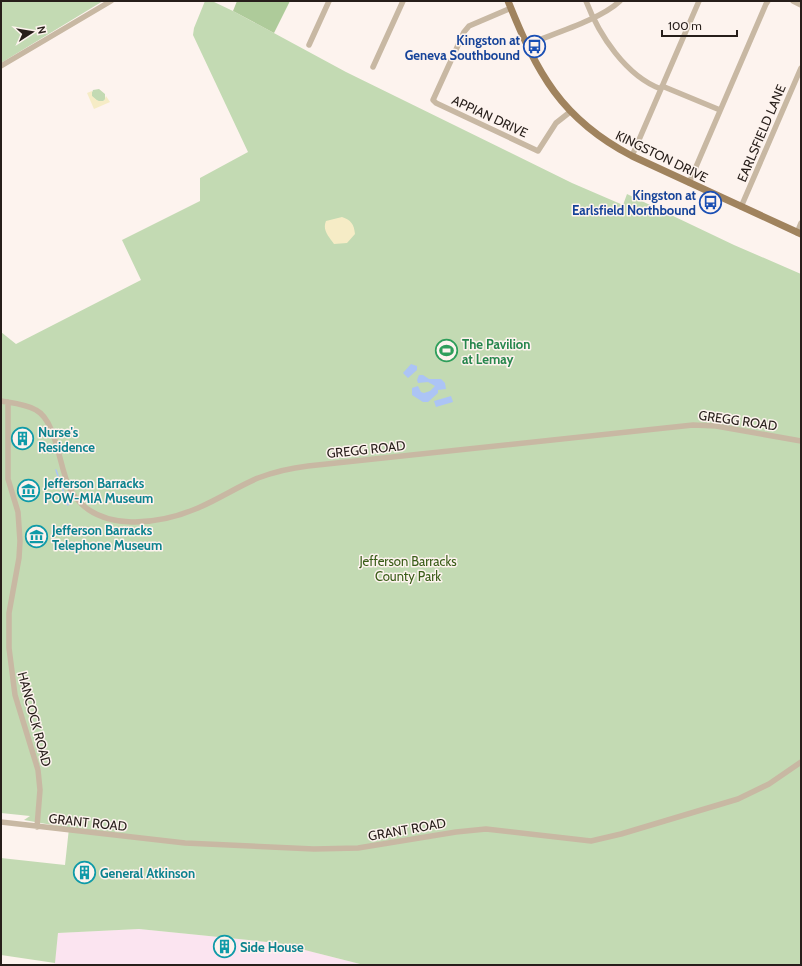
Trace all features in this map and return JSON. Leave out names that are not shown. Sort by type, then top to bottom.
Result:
[{"type":"main road","name":"KINGSTON DRIVE","points":[[510,4],[526,45],[547,83],[570,112],[597,135],[632,156],[799,234]]},
{"type":"street","points":[[1,66],[111,1]]},
{"type":"street","points":[[310,45],[329,1]]},
{"type":"street","points":[[373,67],[403,1]]},
{"type":"street","points":[[586,1],[593,17],[613,51],[635,72],[654,87],[662,87],[720,110]]},
{"type":"street","points":[[526,45],[593,17],[612,8],[620,1]]},
{"type":"street","points":[[632,156],[699,1]]},
{"type":"street","points":[[689,183],[768,1]]},
{"type":"street","points":[[793,1],[801,4]]},
{"type":"street","name":"APPIAN DRIVE","points":[[510,4],[469,26],[464,32],[433,100],[538,151],[556,123],[570,112]]},
{"type":"street","name":"EARLSFIELD LANE","points":[[741,207],[801,68]]},
{"type":"street","points":[[799,234],[801,223]]},
{"type":"street","name":"GREGG ROAD","points":[[1,401],[30,406],[44,416],[50,428],[70,488],[80,503],[98,516],[122,521],[161,519],[184,514],[257,478],[308,466],[693,425],[716,426],[801,441]]},
{"type":"street","name":"HANCOCK ROAD","points":[[8,402],[8,479],[18,512],[20,541],[19,558],[8,613],[9,648],[15,694],[38,770],[40,790],[37,827]]},
{"type":"street","name":"GRANT ROAD","points":[[1,822],[185,843],[314,849],[358,848],[481,829],[591,841],[621,834],[738,799],[769,784],[801,762]]},
{"type":"shaded area","points":[[139,929],[277,943],[364,965],[54,965],[58,933]]},
{"type":"green space","points":[[1,1],[103,1],[1,63]]},
{"type":"green space","name":"Jefferson Barracks County Park","points":[[205,1],[212,1],[233,11],[346,72],[572,183],[623,205],[627,194],[734,245],[801,274],[801,965],[364,965],[277,943],[139,929],[58,933],[55,963],[1,955],[1,858],[65,865],[69,828],[24,820],[30,816],[1,813],[1,332],[16,344],[141,280],[122,240],[200,201],[200,178],[248,152],[193,35],[194,28]]},
{"type":"green space","points":[[237,1],[290,1],[274,33],[233,11]]},
{"type":"green space","points":[[99,89],[105,94],[105,100],[103,101],[97,100],[91,95],[93,90]]},
{"type":"sand","points":[[92,91],[92,96],[98,101],[104,101],[106,96],[110,102],[94,109],[87,93]]},
{"type":"sand","points":[[342,217],[352,223],[355,234],[347,243],[334,244],[327,233],[325,224],[326,221]]},
{"type":"water","points":[[411,364],[417,366],[417,370],[408,378],[403,373]]},
{"type":"water","points":[[419,375],[423,375],[429,379],[441,379],[445,383],[446,389],[438,390],[438,393],[428,402],[423,402],[412,395],[412,388],[418,386],[421,392],[424,393],[430,391],[435,386],[428,382],[418,383],[417,380]]},
{"type":"water","points":[[451,396],[453,402],[436,407],[434,401]]},
{"type":"waterway","points":[[56,470],[68,505]]},
{"type":"place","name":"Kingston at Geneva Southbound","points":[[535,47]]},
{"type":"place","name":"Kingston at Earlsfield Northbound","points":[[711,202]]},
{"type":"place","name":"The Pavilion at Lemay","points":[[446,351]]},
{"type":"place","name":"Nurse's Residence","points":[[22,439]]},
{"type":"place","name":"Jefferson Barracks POW-MIA Museum","points":[[28,490]]},
{"type":"place","name":"Jefferson Barracks Telephone Museum","points":[[36,537]]},
{"type":"place","name":"General Atkinson","points":[[84,873]]},
{"type":"place","name":"Side House","points":[[225,947]]}]
